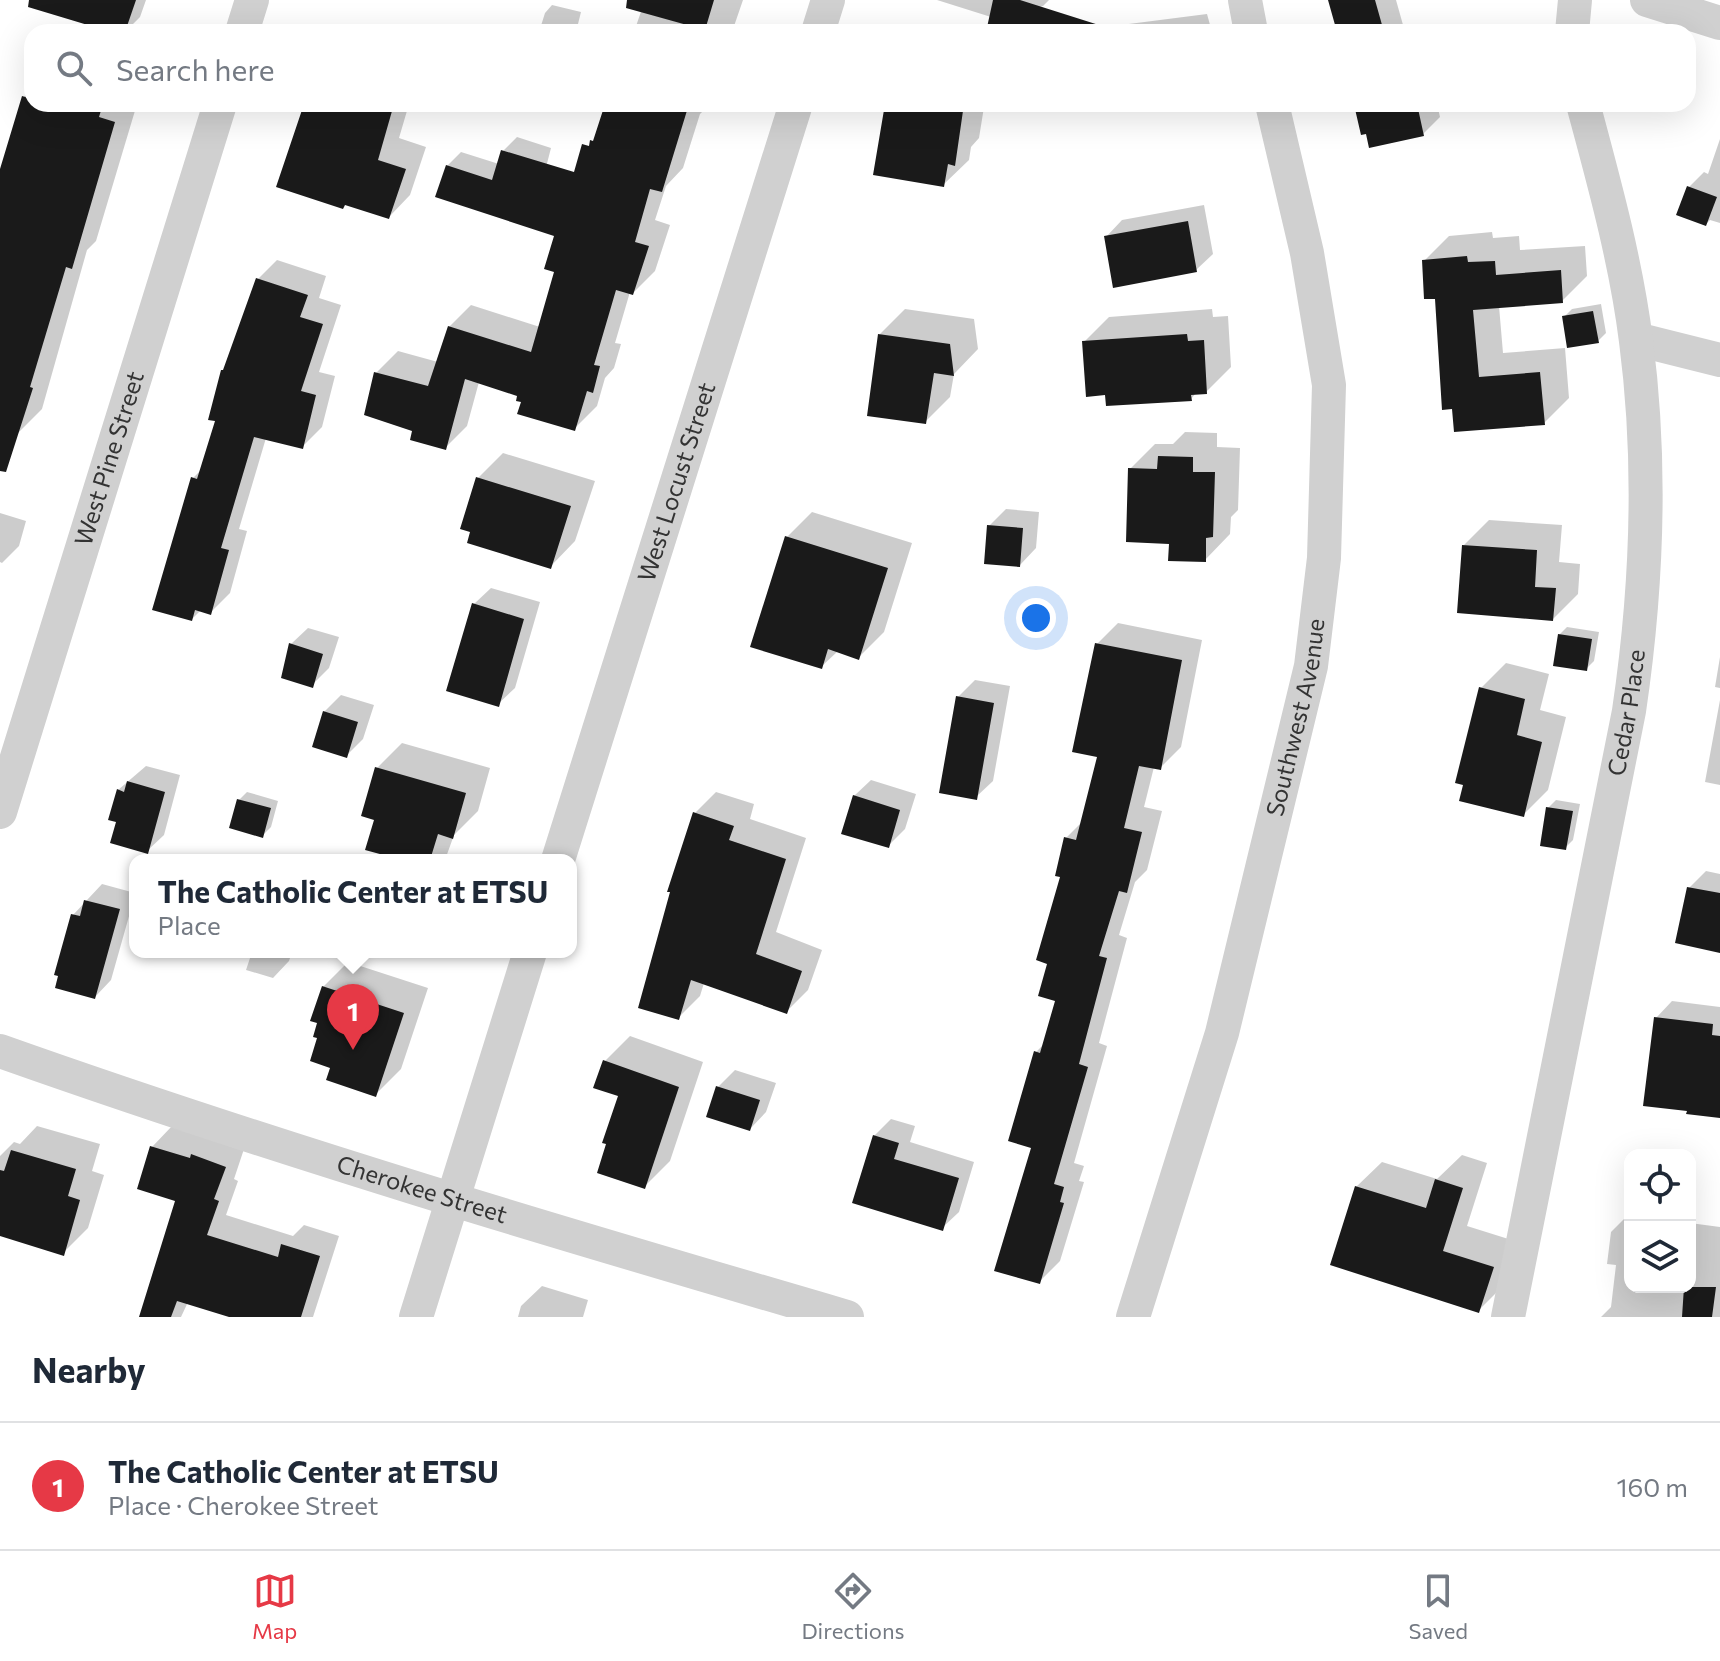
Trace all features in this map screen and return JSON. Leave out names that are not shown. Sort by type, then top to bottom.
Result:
[{"type":"street","points":[[244,24],[252,0]]},
{"type":"street","points":[[820,24],[828,0]]},
{"type":"street","points":[[1245,0],[1250,24]]},
{"type":"street","points":[[1573,24],[1575,0]]},
{"type":"street","points":[[1647,0],[1713,14]]},
{"type":"street","name":"West Pine Street","points":[[0,812],[218,112]]},
{"type":"street","name":"West Locust Street","points":[[560,854],[793,112]]},
{"type":"street","name":"Southwest Avenue","points":[[1133,1317],[1222,1033],[1311,666],[1324,558],[1329,385],[1307,253],[1274,112]]},
{"type":"street","name":"Cedar Place","points":[[1508,1317],[1608,827],[1640,641],[1645,563],[1646,490],[1636,339],[1610,206],[1585,112]]},
{"type":"street","points":[[1636,339],[1720,360]]},
{"type":"street","points":[[416,1317],[528,958]]},
{"type":"street","name":"Cherokee Street","points":[[0,1051],[186,1116],[452,1200],[847,1317]]},
{"type":"building","points":[[29,0],[136,0],[128,24],[84,24],[28,7]]},
{"type":"building","points":[[627,0],[714,0],[707,24],[683,24],[626,8]]},
{"type":"building","points":[[993,0],[1020,0],[1096,24],[988,24]]},
{"type":"building","points":[[1328,0],[1375,0],[1382,24],[1335,24]]},
{"type":"building","points":[[22,96],[24,112],[101,112],[99,117],[115,122],[72,269],[66,267],[6,472],[0,471],[0,169]]},
{"type":"building","points":[[301,112],[392,112],[378,160],[406,169],[389,219],[345,205],[343,209],[276,187]]},
{"type":"building","points":[[602,112],[687,112],[662,192],[650,189],[635,242],[649,246],[633,295],[616,290],[594,365],[600,366],[593,393],[587,391],[575,431],[517,414],[521,402],[516,401],[517,396],[465,379],[446,450],[410,440],[412,431],[364,415],[374,372],[428,386],[448,326],[531,352],[554,272],[544,269],[554,236],[435,197],[446,165],[492,180],[501,150],[574,172],[582,144],[589,146],[590,140],[593,141]]},
{"type":"building","points":[[884,112],[963,112],[955,166],[948,164],[944,187],[873,175]]},
{"type":"building","points":[[1356,112],[1419,112],[1424,136],[1369,148],[1366,134],[1361,135]]},
{"type":"building","points":[[1687,186],[1717,197],[1706,226],[1676,215]]},
{"type":"building","points":[[1188,221],[1197,272],[1113,288],[1104,236]]},
{"type":"building","points":[[1467,256],[1468,262],[1495,261],[1496,275],[1561,270],[1563,303],[1473,310],[1479,377],[1540,372],[1545,425],[1454,432],[1452,409],[1442,410],[1435,299],[1424,299],[1422,260]]},
{"type":"building","points":[[256,278],[308,295],[300,317],[323,324],[301,391],[316,395],[303,449],[254,437],[221,548],[229,550],[211,615],[195,610],[192,621],[152,610],[191,477],[197,479],[215,421],[208,420],[221,370]]},
{"type":"building","points":[[1593,311],[1599,343],[1567,348],[1562,316]]},
{"type":"building","points":[[878,334],[950,344],[954,376],[934,373],[926,424],[867,416]]},
{"type":"building","points":[[1187,334],[1188,341],[1204,340],[1207,394],[1191,395],[1192,401],[1106,406],[1105,395],[1086,397],[1082,341]]},
{"type":"building","points":[[1158,456],[1193,457],[1193,472],[1215,472],[1213,537],[1206,538],[1206,562],[1168,561],[1169,544],[1126,542],[1128,468],[1157,469]]},
{"type":"building","points":[[476,477],[571,506],[551,569],[467,543],[470,532],[460,529]]},
{"type":"building","points":[[987,525],[1023,528],[1020,567],[984,564]]},
{"type":"building","points":[[785,536],[888,568],[859,660],[828,649],[822,669],[750,647]]},
{"type":"building","points":[[1462,545],[1537,550],[1535,587],[1556,588],[1553,621],[1457,613]]},
{"type":"building","points":[[472,603],[524,619],[499,707],[446,691]]},
{"type":"building","points":[[1558,634],[1592,639],[1587,671],[1553,666]]},
{"type":"building","points":[[289,643],[323,654],[313,688],[281,678]]},
{"type":"building","points":[[1095,643],[1182,660],[1161,770],[1139,766],[1124,828],[1142,832],[1127,893],[1119,891],[1099,956],[1107,958],[1079,1064],[1088,1067],[1054,1184],[1064,1187],[1060,1202],[1064,1203],[1040,1284],[994,1271],[1031,1148],[1008,1141],[1034,1051],[1040,1053],[1055,1001],[1038,996],[1047,964],[1036,960],[1060,877],[1055,876],[1064,837],[1076,840],[1097,757],[1072,752]]},
{"type":"building","points":[[1479,687],[1525,699],[1517,735],[1542,742],[1524,817],[1459,801],[1463,785],[1455,783]]},
{"type":"building","points":[[956,696],[994,703],[977,800],[939,793]]},
{"type":"building","points":[[323,711],[358,722],[347,758],[312,747]]},
{"type":"building","points":[[375,767],[466,793],[453,839],[438,834],[432,854],[380,854],[365,850],[374,820],[361,816]]},
{"type":"building","points":[[127,781],[165,792],[148,854],[110,843],[116,822],[108,820],[117,789],[124,792]]},
{"type":"building","points":[[853,795],[900,810],[889,848],[841,834]]},
{"type":"building","points":[[237,799],[271,808],[263,838],[229,828]]},
{"type":"building","points":[[1546,807],[1573,811],[1566,850],[1540,846]]},
{"type":"building","points":[[693,812],[734,826],[729,840],[786,859],[756,954],[802,971],[787,1014],[691,980],[679,1020],[638,1008],[670,892],[667,892]]},
{"type":"building","points":[[1687,887],[1720,893],[1720,953],[1675,943]]},
{"type":"building","points":[[84,900],[120,909],[95,999],[55,988],[58,976],[54,975],[71,914],[80,916]]},
{"type":"building","points":[[322,986],[404,1013],[376,1097],[326,1080],[330,1068],[310,1061],[317,1038],[313,1037],[317,1023],[310,1021]]},
{"type":"building","points":[[1654,1017],[1713,1024],[1712,1035],[1720,1036],[1720,1118],[1643,1106]]},
{"type":"building","points":[[603,1060],[679,1087],[645,1189],[597,1173],[606,1144],[602,1143],[618,1096],[593,1088]]},
{"type":"building","points":[[716,1086],[760,1100],[750,1131],[706,1117]]},
{"type":"building","points":[[873,1135],[899,1143],[894,1159],[959,1178],[943,1231],[852,1203]]},
{"type":"building","points":[[150,1146],[190,1158],[191,1154],[226,1167],[214,1199],[219,1201],[207,1235],[278,1257],[281,1244],[320,1256],[301,1317],[229,1317],[177,1301],[171,1317],[139,1317],[175,1201],[137,1189]]},
{"type":"building","points":[[11,1150],[76,1169],[68,1196],[80,1200],[64,1256],[0,1236],[0,1170],[4,1171]]},
{"type":"building","points":[[1435,1179],[1463,1188],[1443,1251],[1494,1267],[1479,1313],[1330,1265],[1355,1186],[1426,1208]]},
{"type":"building","points":[[1696,1287],[1716,1287],[1712,1317],[1682,1317],[1684,1293],[1696,1293]]},
{"type":"place","name":"The Catholic Center at ETSU","points":[[353,1050]]}]
